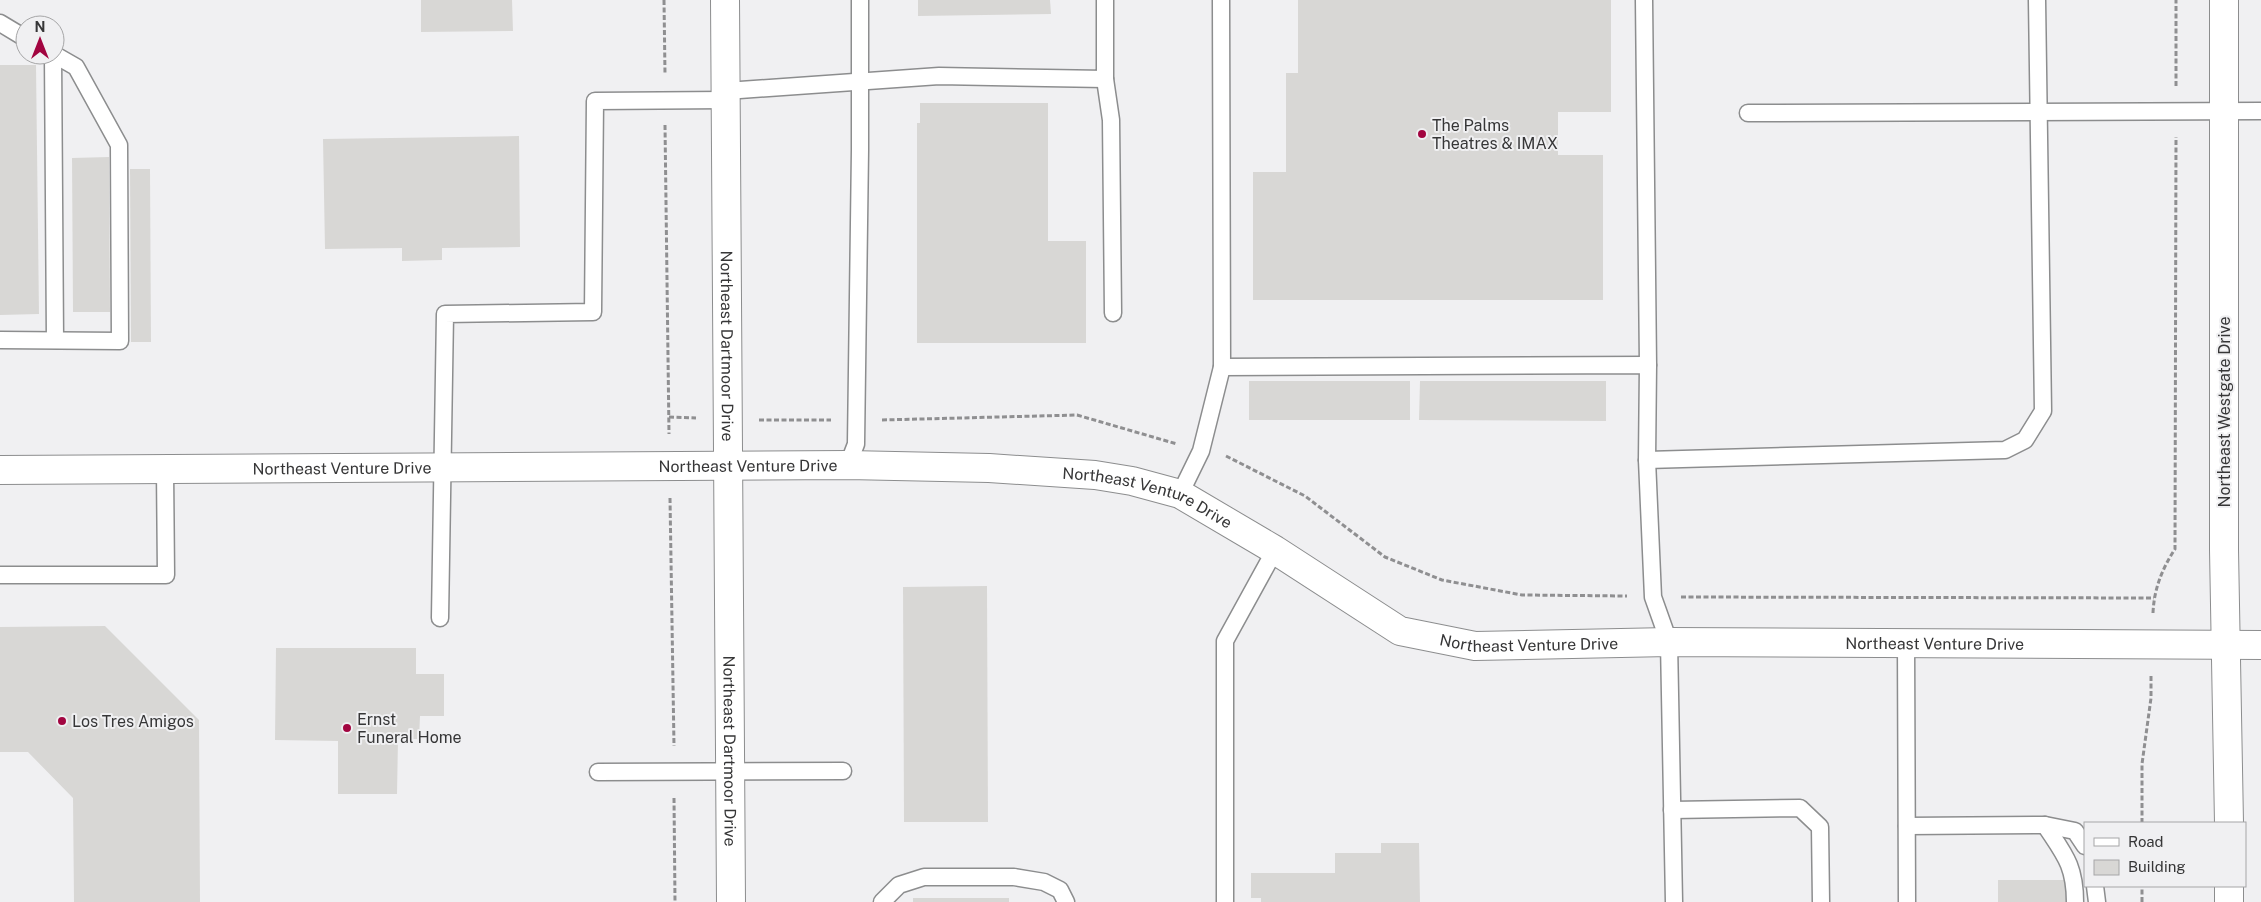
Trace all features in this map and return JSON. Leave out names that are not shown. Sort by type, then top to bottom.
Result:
[{"type":"street","name":"Northeast Dartmoor Drive","points":[[725,0],[730,902]]},
{"type":"street","name":"Northeast Westgate Drive","points":[[2224,0],[2224,550],[2227,645],[2228,822]]},
{"type":"street","name":"Northeast Venture Drive","points":[[0,470],[848,465],[989,468],[1095,476],[1132,481],[1180,494],[1275,550],[1400,631],[1475,646],[1668,642],[2261,645]]},
{"type":"street","points":[[2229,887],[2229,902]]},
{"type":"lane","points":[[848,465],[856,444],[860,0]]},
{"type":"lane","points":[[1105,0],[1105,79],[1111,120],[1113,313]]},
{"type":"lane","points":[[1180,494],[1201,451],[1222,367],[1221,0]]},
{"type":"lane","points":[[1644,0],[1648,365],[1647,460],[1653,596],[1668,642],[1674,902]]},
{"type":"lane","points":[[1647,460],[2005,450],[2025,440],[2042,411],[2037,0]]},
{"type":"lane","points":[[0,23],[15,32]]},
{"type":"lane","points":[[0,340],[120,341],[119,145],[76,67],[65,61]]},
{"type":"lane","points":[[54,65],[55,340]]},
{"type":"lane","points":[[440,618],[444,314],[592,312],[595,101],[726,96],[939,76],[1105,79]]},
{"type":"lane","points":[[1748,113],[2261,111]]},
{"type":"lane","points":[[1222,367],[1648,365]]},
{"type":"lane","points":[[0,575],[166,575],[165,470]]},
{"type":"lane","points":[[1225,902],[1225,641],[1275,550]]},
{"type":"lane","points":[[1906,642],[1907,902]]},
{"type":"lane","points":[[598,772],[843,771]]},
{"type":"lane","points":[[1672,810],[1800,808],[1820,827],[1820,897]]},
{"type":"lane","points":[[1907,826],[2045,825],[2075,831],[2084,844]]},
{"type":"lane","points":[[2045,825],[2071,865],[2075,887],[2075,902]]},
{"type":"lane","points":[[882,902],[899,885],[924,877],[1014,877],[1044,882],[1060,890],[1066,902]]},
{"type":"lane","points":[[2095,887],[2097,902]]},
{"type":"path","points":[[2142,822],[2142,764],[2151,698],[2154,598],[2163,567],[2175,549],[2176,0]]},
{"type":"path","points":[[669,417],[727,420],[856,420],[1077,415],[1228,457],[1305,496],[1385,557],[1442,580],[1522,595],[2154,598]]},
{"type":"path","points":[[2142,887],[2142,902]]},
{"type":"building","points":[[421,0],[512,0],[513,31],[421,32]]},
{"type":"building","points":[[918,0],[1050,0],[1051,14],[918,16]]},
{"type":"building","name":"The Palms Theatres & IMAX","points":[[1298,0],[1611,0],[1611,112],[1558,112],[1558,155],[1603,155],[1603,300],[1253,300],[1253,172],[1286,172],[1286,73],[1298,73]]},
{"type":"building","points":[[0,65],[36,65],[39,314],[0,315]]},
{"type":"building","points":[[920,103],[1048,103],[1048,241],[1086,241],[1086,343],[917,343],[917,123],[920,123]]},
{"type":"building","points":[[519,136],[520,247],[442,248],[442,260],[402,261],[402,248],[325,249],[323,139]]},
{"type":"building","points":[[109,157],[110,312],[73,312],[72,158]]},
{"type":"building","points":[[130,169],[150,169],[151,342],[131,342]]},
{"type":"building","points":[[1249,381],[1410,381],[1410,420],[1249,420]]},
{"type":"building","points":[[1420,381],[1606,381],[1606,421],[1419,420]]},
{"type":"building","points":[[987,586],[988,822],[904,822],[903,587]]},
{"type":"building","points":[[105,626],[199,720],[200,902],[74,902],[73,798],[28,752],[0,752],[0,627]]},
{"type":"building","name":"Ernst Funeral Home","points":[[276,648],[416,648],[416,674],[444,674],[444,716],[420,716],[419,739],[398,739],[397,794],[338,794],[338,741],[275,740]]},
{"type":"building","points":[[1381,843],[1419,843],[1420,902],[1261,902],[1261,898],[1251,898],[1251,873],[1335,873],[1335,853],[1381,853]]},
{"type":"building","points":[[1998,880],[2071,880],[2071,902],[1998,902]]},
{"type":"building","points":[[913,898],[1009,898],[1009,902],[913,902]]},
{"type":"place","name":"The Palms Theatres & IMAX","points":[[1422,134]]},
{"type":"place","name":"Los Tres Amigos","points":[[62,721]]},
{"type":"place","name":"Ernst Funeral Home","points":[[347,728]]}]
